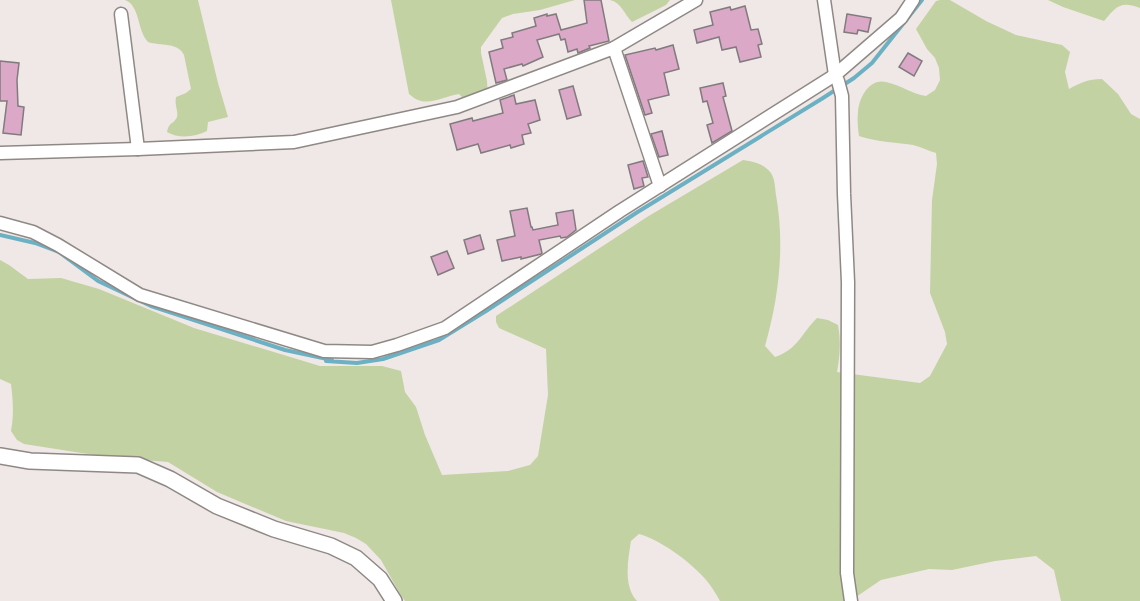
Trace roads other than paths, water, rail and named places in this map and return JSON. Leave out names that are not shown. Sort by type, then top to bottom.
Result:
[{"type":"main road","points":[[0,456],[30,461],[138,465],[170,479],[217,506],[274,529],[331,546],[356,558],[380,579],[394,601]]},
{"type":"street","points":[[0,153],[294,142],[457,107],[614,48],[696,0]]},
{"type":"street","points":[[824,0],[836,78],[842,96],[848,282],[846,573],[851,601]]},
{"type":"street","points":[[0,223],[33,232],[140,295],[324,351],[372,352],[445,328],[660,186],[836,78],[901,18],[913,0]]},
{"type":"street","points":[[121,14],[138,149]]},
{"type":"street","points":[[614,48],[660,186]]},
{"type":"waterway","points":[[0,235],[35,243],[59,252],[98,281],[151,306],[285,350],[332,360],[326,361],[357,363],[383,359],[439,340],[636,213],[854,78],[872,63],[922,0]]}]
